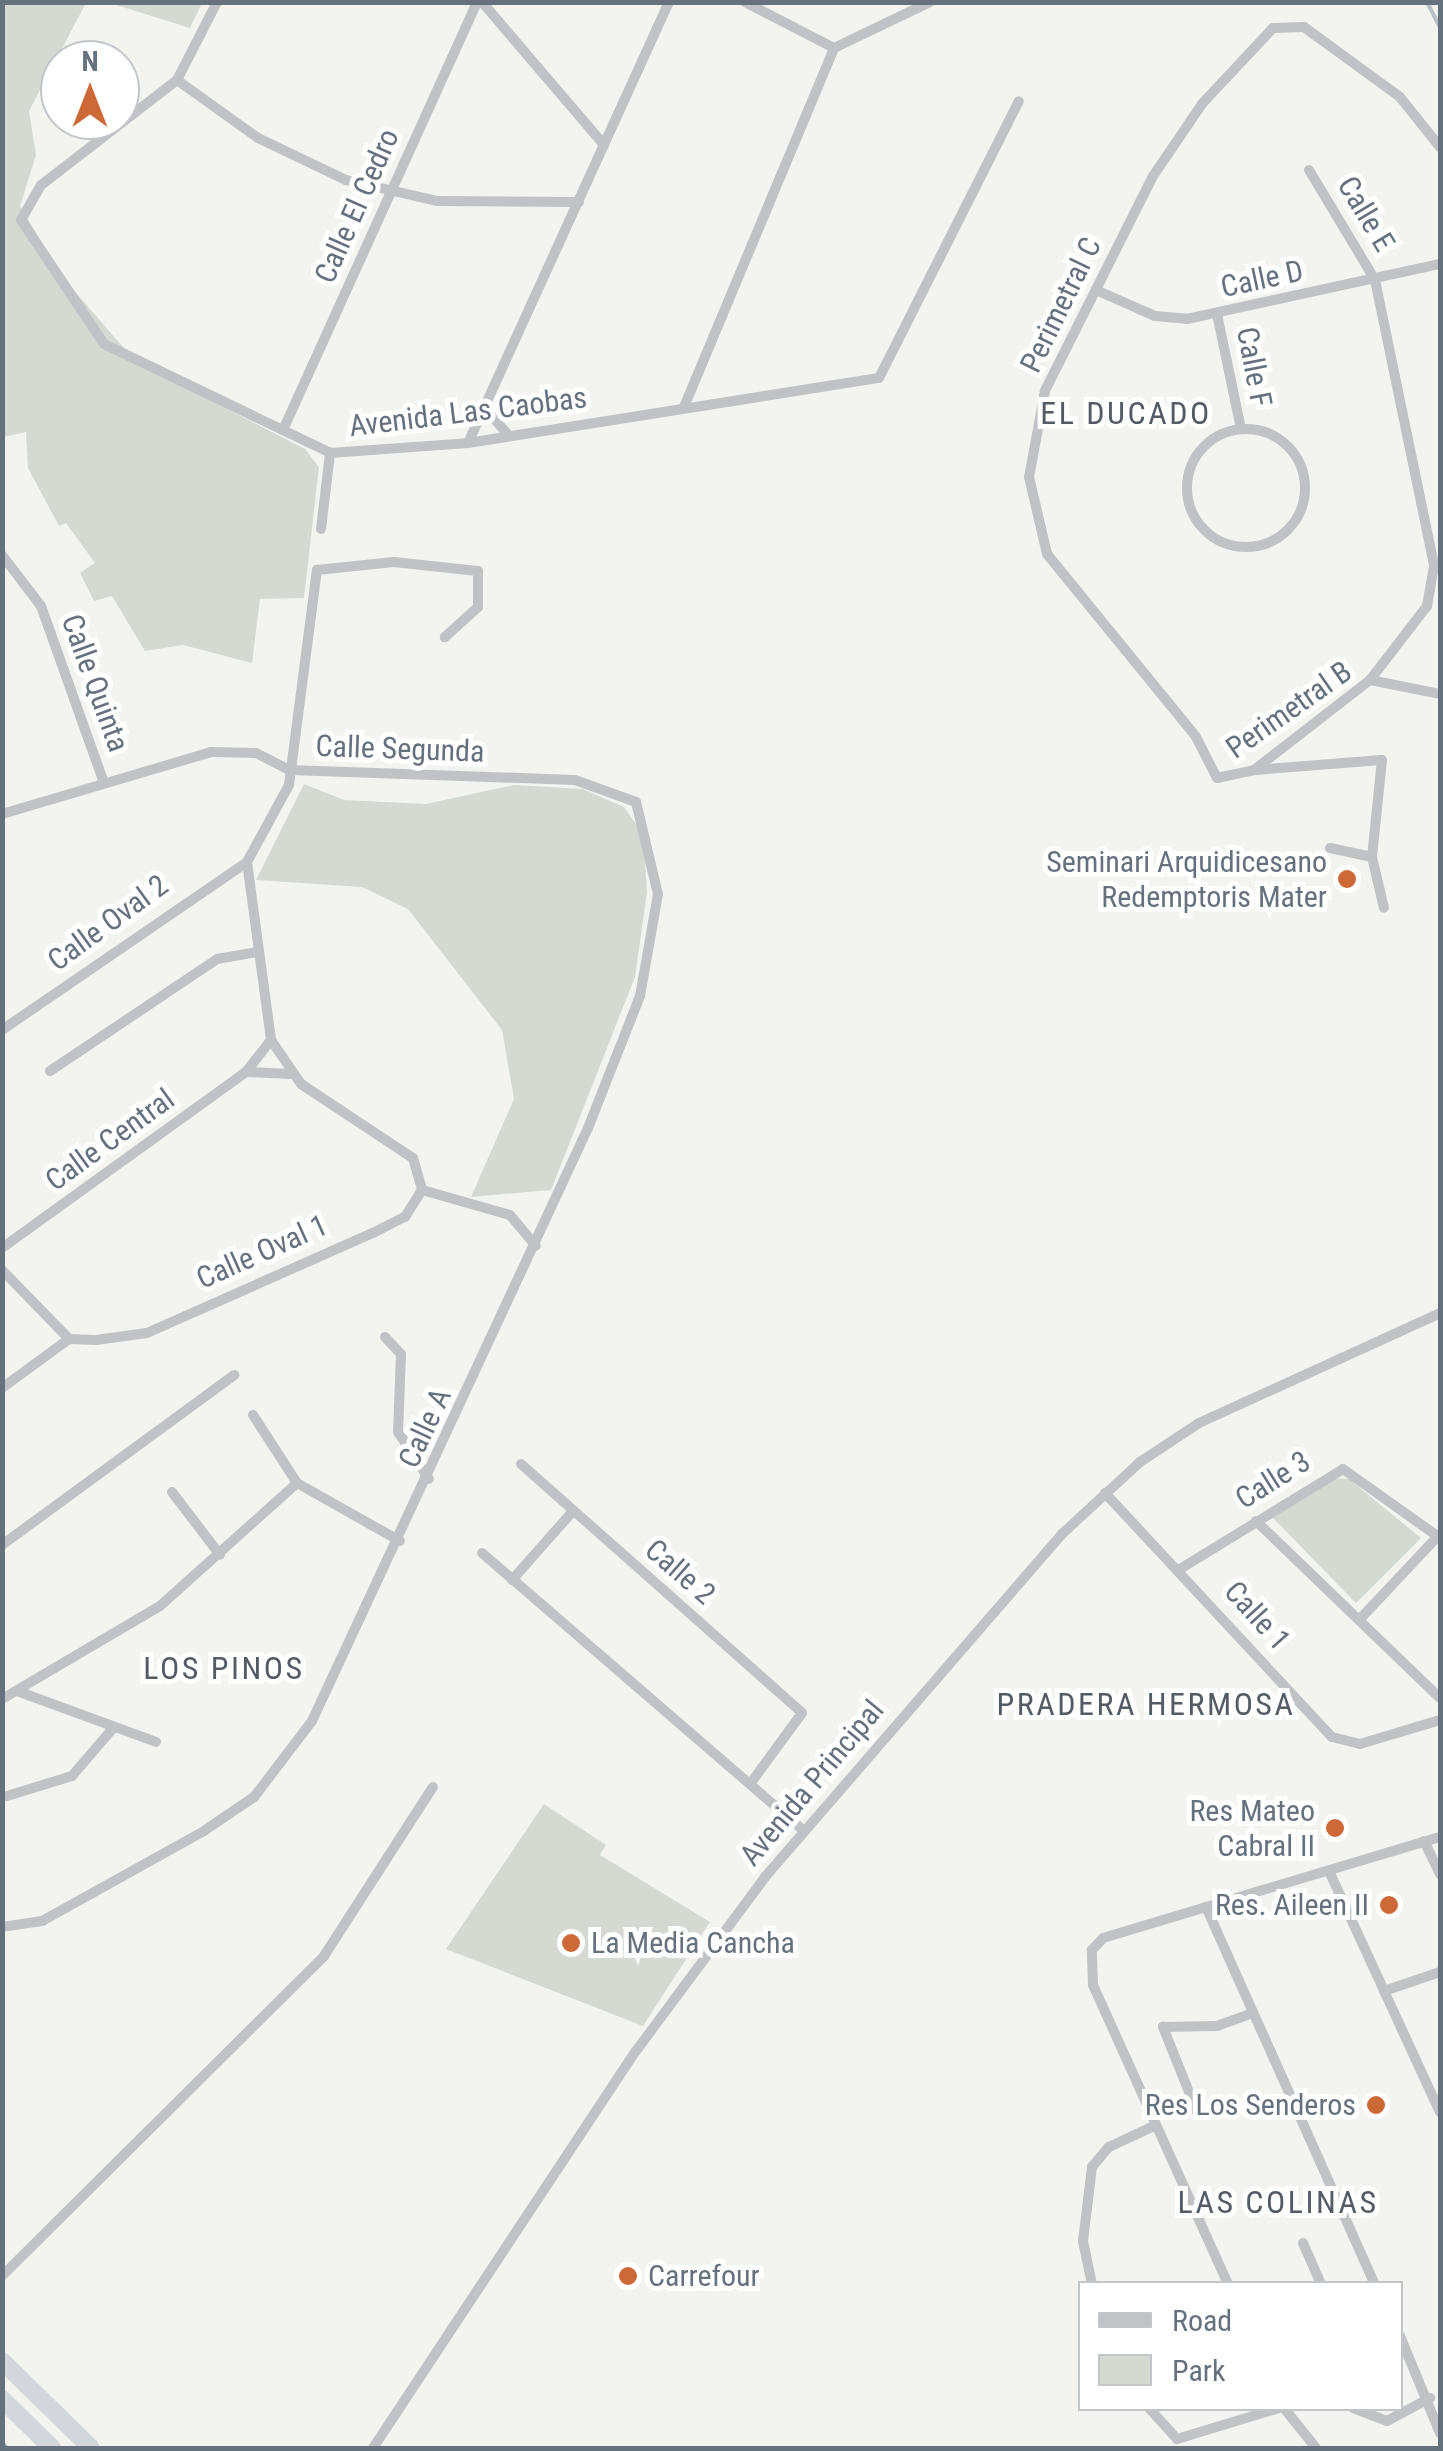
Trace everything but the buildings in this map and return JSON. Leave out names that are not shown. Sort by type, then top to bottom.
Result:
[{"type":"highway","points":[[2,2361],[91,2448]]},
{"type":"highway","points":[[2,2400],[52,2448]]},
{"type":"street","name":"Avenida Las Caobas","points":[[217,2],[177,80],[41,186],[21,220],[104,344],[330,453],[468,443],[879,378],[1020,101]]},
{"type":"street","points":[[480,2],[604,145]]},
{"type":"street","name":"Calle El Cedro","points":[[283,430],[480,2]]},
{"type":"street","points":[[468,443],[488,412],[669,2]]},
{"type":"street","points":[[746,2],[834,48]]},
{"type":"street","points":[[684,407],[834,48],[930,2]]},
{"type":"street","name":"Perimetral C","points":[[1226,781],[1056,567],[1034,512],[1032,434],[1096,290],[1202,104],[1288,22],[1400,97],[1440,146]]},
{"type":"street","points":[[177,80],[296,159],[390,192],[580,202]]},
{"type":"street","name":"Calle E","points":[[1308,170],[1376,280],[1434,566],[1417,624],[1370,680]]},
{"type":"street","name":"Calle D","points":[[1096,290],[1155,316],[1217,314],[1440,264]]},
{"type":"street","name":"Calle F","points":[[1217,314],[1241,429]]},
{"type":"street","points":[[488,412],[508,436]]},
{"type":"street","name":"Calle F","points":[[1241,429],[1289,447],[1304,496],[1276,539],[1242,547],[1197,522],[1186,488],[1208,442],[1241,429]]},
{"type":"street","points":[[322,530],[330,453]]},
{"type":"street","name":"Calle Quinta","points":[[2,556],[41,606],[103,780]]},
{"type":"street","points":[[445,636],[478,607],[478,571],[394,562],[317,570],[284,800],[246,862],[256,952],[271,1040],[290,1074],[413,1158],[422,1190],[510,1215],[536,1246]]},
{"type":"street","name":"Perimetral B","points":[[1226,781],[1254,770],[1370,680],[1440,694]]},
{"type":"street","name":"Calle Segunda","points":[[2,814],[103,780],[211,752],[256,753],[290,770],[576,780],[626,794]]},
{"type":"street","points":[[1254,770],[1382,760],[1372,856],[1384,908]]},
{"type":"street","name":"Calle A","points":[[2,1927],[42,1921],[254,1796],[312,1720],[400,1541],[536,1246],[640,996],[654,938],[651,834],[626,794]]},
{"type":"street","points":[[1330,848],[1372,856]]},
{"type":"street","name":"Calle Oval 2","points":[[2,1030],[246,862]]},
{"type":"street","points":[[50,1071],[217,959],[256,952]]},
{"type":"street","name":"Calle Central","points":[[2,1248],[246,1072],[271,1040]]},
{"type":"street","points":[[246,1072],[290,1074]]},
{"type":"street","name":"Calle Oval 1","points":[[70,1339],[147,1333],[404,1218],[422,1190]]},
{"type":"street","points":[[2,1270],[70,1339],[2,1388]]},
{"type":"street","name":"Avenida Principal","points":[[373,2448],[636,2051],[804,1830],[1105,1493],[1215,1414],[1440,1313]]},
{"type":"street","points":[[385,1338],[400,1354],[398,1432],[429,1479]]},
{"type":"street","points":[[2,1545],[234,1374]]},
{"type":"street","points":[[253,1415],[297,1483],[400,1541]]},
{"type":"street","name":"Calle 2","points":[[521,1464],[803,1717],[750,1784]]},
{"type":"street","name":"Calle 3","points":[[1180,1569],[1342,1469],[1439,1537]]},
{"type":"street","points":[[2,1699],[160,1606],[297,1483]]},
{"type":"street","points":[[172,1492],[220,1555]]},
{"type":"street","name":"Calle 1","points":[[1105,1493],[1344,1744],[1440,1720]]},
{"type":"street","points":[[512,1580],[573,1511]]},
{"type":"street","points":[[1256,1521],[1440,1698]]},
{"type":"street","points":[[1361,1618],[1439,1537]]},
{"type":"street","points":[[482,1553],[804,1830]]},
{"type":"street","points":[[17,1691],[156,1742]]},
{"type":"street","points":[[7,1796],[72,1776],[114,1727]]},
{"type":"street","points":[[2,2276],[324,1956],[433,1787]]},
{"type":"street","points":[[1227,2281],[1154,2126],[1088,1965],[1104,1938],[1440,1836]]},
{"type":"street","points":[[1424,1841],[1440,1874]]},
{"type":"street","points":[[1329,1871],[1436,2095],[1440,2112]]},
{"type":"street","points":[[1206,1906],[1374,2281]]},
{"type":"street","points":[[1384,1991],[1440,1972]]},
{"type":"street","points":[[1197,2112],[1164,2028],[1216,2026],[1252,2012]]},
{"type":"street","points":[[1091,2281],[1083,2241],[1092,2168],[1109,2147],[1154,2126]]},
{"type":"street","points":[[1303,2244],[1320,2281]]},
{"type":"street","points":[[1403,2342],[1430,2398],[1440,2434],[1438,2448]]},
{"type":"street","points":[[1361,2411],[1387,2421],[1430,2398]]},
{"type":"street","points":[[1152,2411],[1177,2439],[1271,2411]]},
{"type":"street","points":[[1284,2411],[1316,2448]]},
{"type":"green space","points":[[2,3],[86,3],[66,40],[40,40],[40,90],[29,111],[36,155],[20,206],[64,279],[136,362],[305,449],[319,467],[304,598],[260,599],[252,663],[183,645],[145,651],[112,596],[94,601],[80,573],[95,563],[66,523],[59,526],[28,468],[26,432],[3,437]]},
{"type":"green space","points":[[110,3],[202,3],[190,28]]},
{"type":"green space","points":[[304,784],[344,800],[426,804],[514,785],[583,789],[624,807],[643,834],[647,892],[635,977],[551,1190],[471,1197],[514,1099],[502,1030],[408,909],[362,887],[256,880]]},
{"type":"green space","points":[[1331,1478],[1349,1479],[1421,1538],[1356,1603],[1272,1517]]},
{"type":"green space","points":[[544,1804],[606,1845],[600,1855],[710,1922],[643,2026],[446,1949]]},
{"type":"waterway","points":[[1427,2],[1440,28]]},
{"type":"railway","points":[[2,2443],[7,2448]]},
{"type":"place","name":"Seminari Arquidicesano Redemptoris Mater","points":[[1347,879]]},
{"type":"place","name":"Res Mateo Cabral II","points":[[1335,1828]]},
{"type":"place","name":"Res. Aileen II","points":[[1389,1905]]},
{"type":"place","name":"La Media Cancha","points":[[571,1943]]},
{"type":"place","name":"Res Los Senderos","points":[[1376,2105]]},
{"type":"place","name":"Carrefour","points":[[628,2276]]},
{"type":"district","name":"EL DUCADO","points":[[1126,413]]},
{"type":"district","name":"LOS PINOS","points":[[224,1668]]},
{"type":"district","name":"PRADERA HERMOSA","points":[[1146,1704]]},
{"type":"district","name":"LAS COLINAS","points":[[1278,2202]]}]
